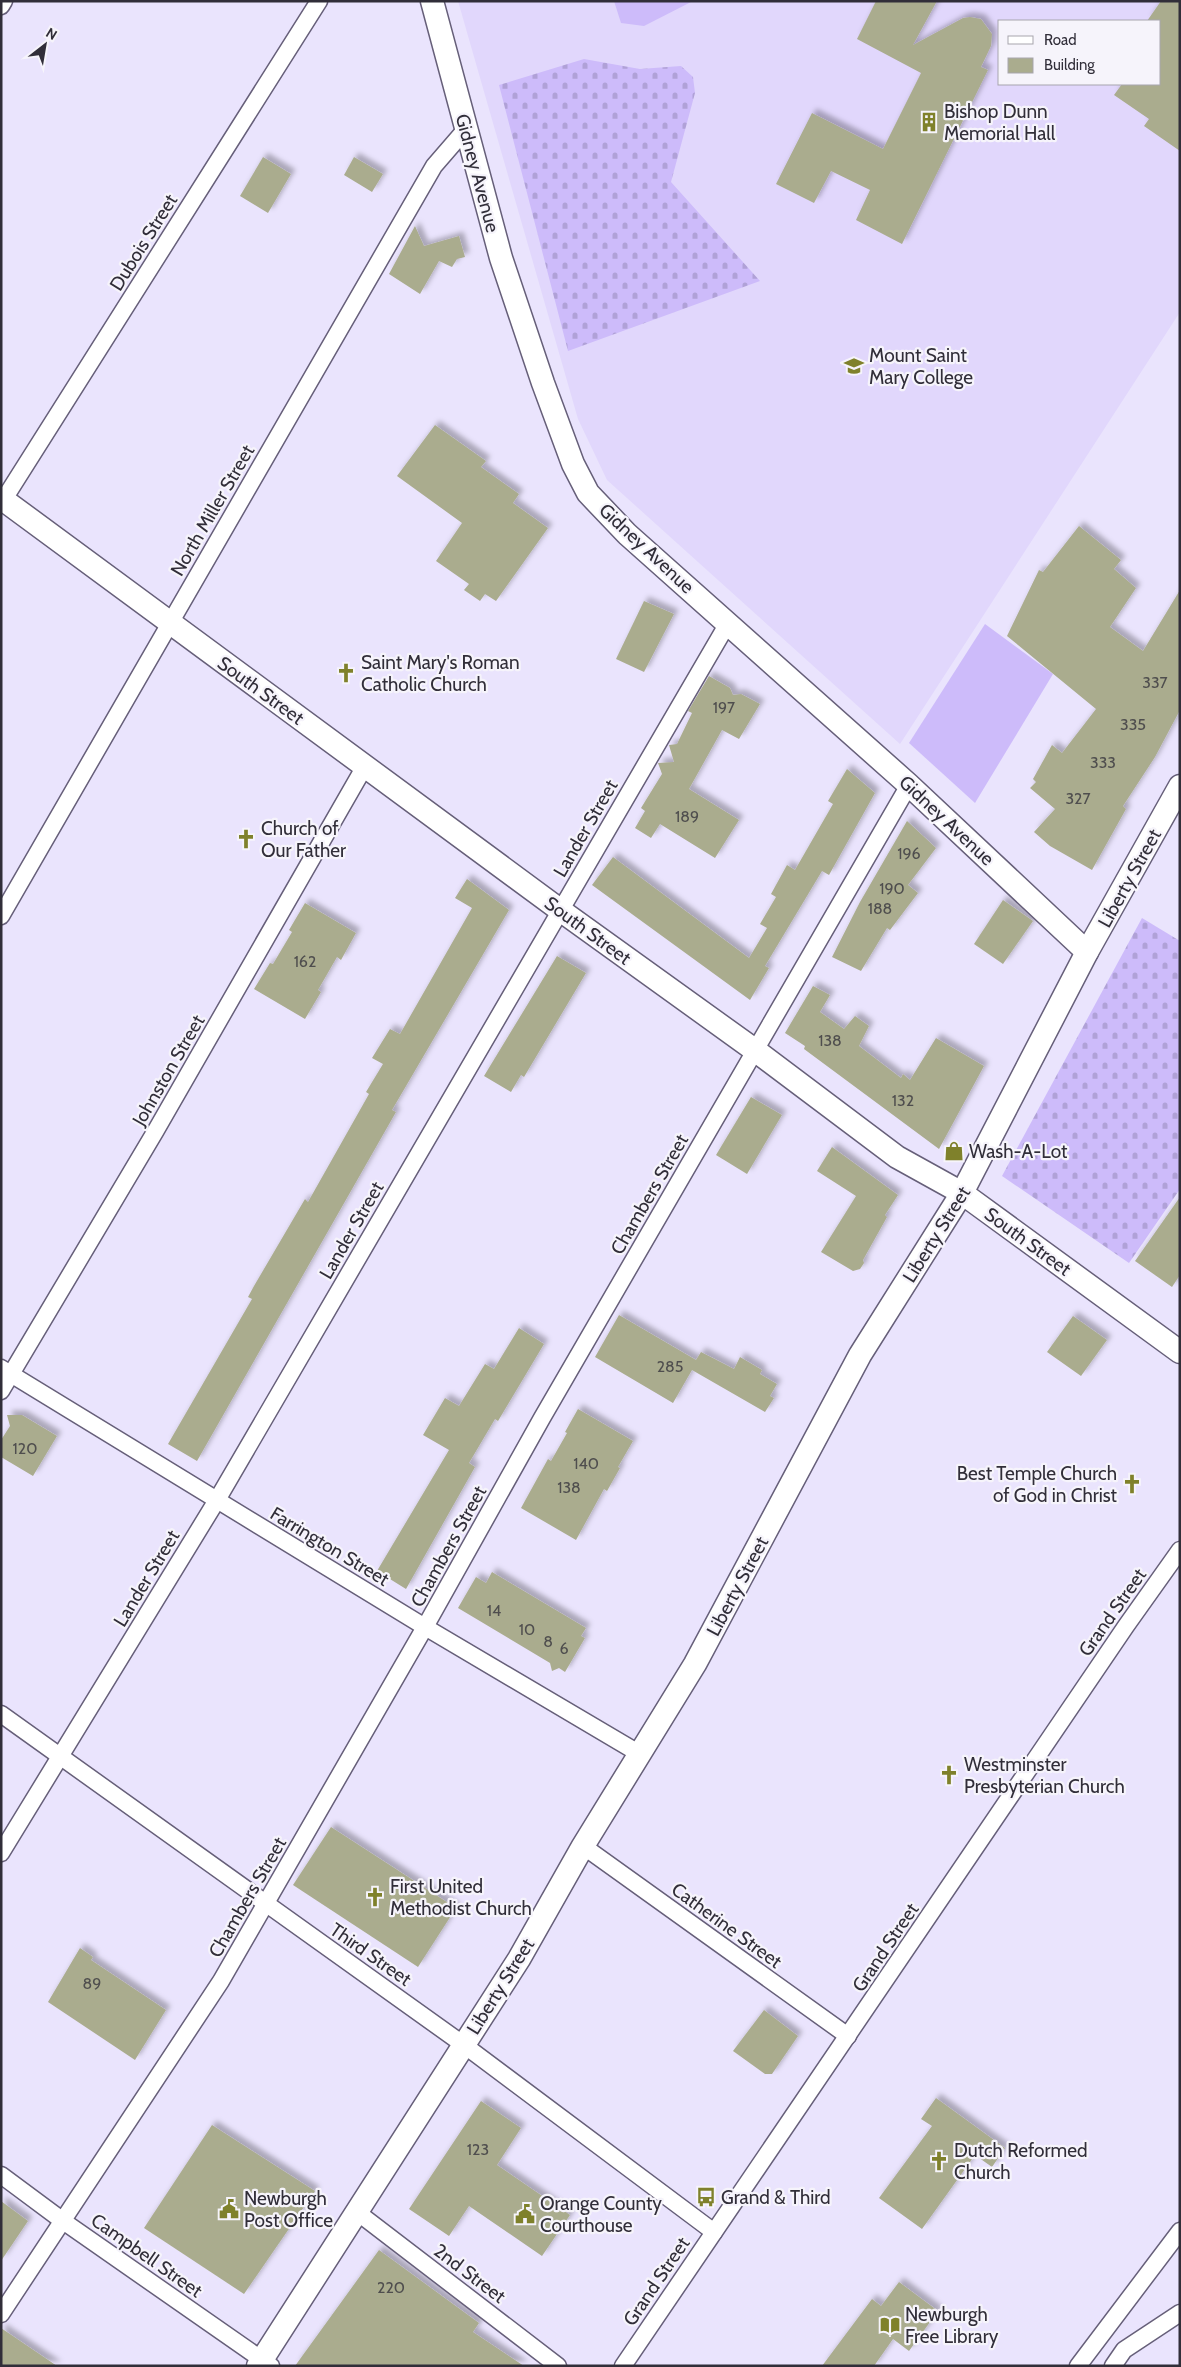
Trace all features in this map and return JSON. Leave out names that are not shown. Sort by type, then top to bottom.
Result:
[{"type":"street","points":[[1,6],[4,1]]},
{"type":"street","name":"Dubois Street","points":[[2,501],[318,1]]},
{"type":"street","name":"Gidney Avenue","points":[[432,1],[504,268],[573,464],[588,494],[627,534],[909,785],[1087,952]]},
{"type":"street","name":"North Miller Street","points":[[1,916],[434,166],[466,129]]},
{"type":"street","name":"South Street","points":[[2,501],[170,622],[560,910],[756,1051],[897,1157],[962,1193],[1180,1352]]},
{"type":"street","name":"Lander Street","points":[[1,1853],[217,1500],[728,622]]},
{"type":"street","name":"Johnston Street","points":[[1,1391],[6,1371],[155,1132],[365,766]]},
{"type":"street","name":"Chambers Street","points":[[1,2314],[221,1981],[425,1627],[547,1410],[909,785]]},
{"type":"street","name":"Liberty Street","points":[[264,2364],[357,2212],[518,1958],[583,1846],[695,1664],[860,1355],[962,1193],[1087,952],[1180,786]]},
{"type":"street","name":"Farrington Street","points":[[6,1371],[425,1627],[640,1754]]},
{"type":"street","name":"Grand Street","points":[[622,2366],[1126,1626],[1180,1550]]},
{"type":"street","name":"Third Street","points":[[1,1714],[464,2044],[714,2232]]},
{"type":"street","name":"Catherine Street","points":[[583,1846],[848,2036]]},
{"type":"street","name":"Campbell Street","points":[[1,2175],[264,2364]]},
{"type":"street","name":"2nd Street","points":[[357,2212],[558,2366]]},
{"type":"street","points":[[1078,2366],[1180,2231]]},
{"type":"street","points":[[1113,2366],[1124,2350],[1180,2313]]},
{"type":"shaded area","name":"Mount Saint Mary College","points":[[458,1],[1180,1],[1180,312],[900,744],[607,480],[578,419]]},
{"type":"green space","points":[[614,1],[693,1],[644,26],[621,23]]},
{"type":"green space","points":[[584,59],[640,69],[681,66],[693,77],[695,93],[671,182],[760,281],[568,351],[499,85]]},
{"type":"green space","points":[[985,624],[1053,674],[975,803],[909,743]]},
{"type":"green space","points":[[1142,918],[1180,941],[1180,1189],[1129,1263],[1002,1176]]},
{"type":"building","name":"Bishop Dunn Memorial Hall","points":[[876,1],[937,1],[913,45],[963,18],[970,17],[981,19],[992,34],[991,46],[981,67],[988,70],[902,244],[856,220],[870,190],[831,171],[814,203],[776,184],[812,113],[883,149],[921,73],[857,39]]},
{"type":"building","points":[[1161,1],[1180,1],[1180,151],[1144,126],[1149,119],[1114,95],[1121,85],[1161,85],[1161,20],[1148,20]]},
{"type":"building","points":[[263,157],[291,174],[268,213],[240,196]]},
{"type":"building","points":[[354,157],[383,174],[372,192],[344,175]]},
{"type":"building","points":[[415,226],[424,246],[459,236],[465,257],[457,259],[452,267],[439,261],[420,294],[389,274]]},
{"type":"building","points":[[435,425],[486,461],[481,467],[519,494],[513,503],[548,528],[496,601],[485,594],[480,601],[464,590],[469,584],[436,561],[462,523],[397,476]]},
{"type":"building","points":[[1079,526],[1121,560],[1114,569],[1136,588],[1110,627],[1143,651],[1180,590],[1180,710],[1155,757],[1123,806],[1126,809],[1092,870],[1050,846],[1034,832],[1055,809],[1030,788],[1036,782],[1033,779],[1052,745],[1062,753],[1096,709],[1007,636],[1039,570],[1043,572]]},
{"type":"building","points":[[644,601],[674,614],[644,672],[616,659]]},
{"type":"building","points":[[709,676],[730,688],[733,695],[741,694],[760,704],[739,739],[722,730],[689,789],[739,820],[715,858],[660,824],[651,838],[635,828],[645,811],[641,808],[662,774],[658,763],[674,762],[669,745],[677,744],[692,713],[688,711]]},
{"type":"building","points":[[847,769],[875,793],[829,875],[822,871],[765,966],[769,968],[750,1000],[592,885],[613,857],[749,958],[767,928],[760,924],[776,897],[771,894],[787,865],[795,870],[833,804],[828,801]]},
{"type":"building","points":[[907,821],[936,848],[908,885],[918,893],[890,930],[887,928],[861,971],[832,957],[860,902]]},
{"type":"building","points":[[467,879],[509,910],[392,1110],[396,1112],[197,1461],[168,1444],[252,1299],[248,1297],[254,1286],[305,1199],[308,1202],[369,1094],[366,1092],[383,1064],[372,1058],[390,1029],[400,1034],[472,908],[455,898]]},
{"type":"building","points":[[1003,900],[1033,921],[1003,964],[974,944]]},
{"type":"building","points":[[305,903],[356,933],[341,960],[337,957],[318,990],[321,992],[305,1019],[254,989],[270,963],[273,964],[292,932],[289,930]]},
{"type":"building","points":[[557,956],[586,973],[524,1077],[521,1075],[511,1092],[484,1076]]},
{"type":"building","points":[[813,986],[830,995],[820,1012],[844,1029],[855,1016],[869,1026],[859,1046],[901,1078],[903,1074],[910,1080],[936,1038],[984,1066],[939,1149],[804,1049],[805,1046],[785,1033]]},
{"type":"building","points":[[751,1097],[782,1115],[747,1174],[716,1155]]},
{"type":"building","points":[[832,1147],[898,1195],[885,1215],[887,1217],[863,1260],[864,1263],[860,1269],[853,1271],[821,1252],[856,1196],[817,1171]]},
{"type":"building","points":[[1180,1197],[1180,1275],[1172,1287],[1135,1261]]},
{"type":"building","points":[[619,1315],[696,1360],[701,1352],[734,1369],[740,1357],[762,1370],[760,1374],[777,1384],[770,1396],[774,1398],[765,1412],[692,1370],[673,1403],[595,1357]]},
{"type":"building","points":[[1073,1316],[1107,1340],[1081,1376],[1047,1352]]},
{"type":"building","points":[[519,1328],[544,1344],[498,1421],[495,1419],[469,1463],[475,1467],[406,1589],[377,1571],[449,1450],[423,1435],[445,1398],[459,1406],[485,1364],[494,1369]]},
{"type":"building","points":[[578,1409],[633,1441],[607,1491],[604,1489],[576,1540],[521,1508],[548,1459],[551,1461]]},
{"type":"building","points":[[7,1415],[22,1415],[57,1436],[33,1476],[1,1457],[1,1440],[10,1426]]},
{"type":"building","points":[[492,1572],[586,1628],[581,1636],[585,1638],[565,1672],[559,1668],[552,1671],[550,1663],[458,1608],[476,1577],[486,1583]]},
{"type":"building","name":"First United Methodist Church","points":[[331,1827],[456,1908],[418,1967],[293,1885]]},
{"type":"building","points":[[80,1948],[93,1957],[91,1960],[166,2010],[135,2060],[48,2002]]},
{"type":"building","points":[[764,2010],[798,2036],[772,2074],[765,2074],[733,2051]]},
{"type":"building","name":"Dutch Reformed Church","points":[[936,2098],[1005,2148],[992,2167],[975,2155],[922,2229],[879,2198],[932,2126],[921,2119]]},
{"type":"building","points":[[481,2101],[521,2128],[497,2165],[570,2215],[542,2256],[469,2206],[449,2236],[409,2209]]},
{"type":"building","name":"Newburgh Post Office","points":[[212,2125],[315,2191],[244,2294],[144,2228]]},
{"type":"building","points":[[1,2201],[28,2221],[1,2261]]},
{"type":"building","points":[[379,2250],[479,2323],[473,2332],[524,2366],[295,2366]]},
{"type":"building","name":"Newburgh Free Library","points":[[899,2282],[938,2311],[909,2351],[893,2339],[874,2366],[822,2366],[872,2299],[881,2306]]},
{"type":"building","points":[[1,2328],[57,2366],[1,2366]]},
{"type":"place","name":"Bishop Dunn Memorial Hall","points":[[929,122]]},
{"type":"place","name":"Mount Saint Mary College","points":[[854,366]]},
{"type":"place","name":"Saint Mary's Roman Catholic Church","points":[[346,673]]},
{"type":"place","name":"Church of Our Father","points":[[246,839]]},
{"type":"place","name":"Wash-A-Lot","points":[[954,1151]]},
{"type":"place","name":"Best Temple Church of God in Christ","points":[[1132,1484]]},
{"type":"place","name":"Westminster Presbyterian Church","points":[[949,1775]]},
{"type":"place","name":"First United Methodist Church","points":[[375,1897]]},
{"type":"place","name":"Dutch Reformed Church","points":[[939,2161]]},
{"type":"place","name":"Grand & Third","points":[[706,2197]]},
{"type":"place","name":"Newburgh Post Office","points":[[229,2209]]},
{"type":"place","name":"Orange County Courthouse","points":[[525,2214]]},
{"type":"place","name":"Newburgh Free Library","points":[[890,2325]]}]
